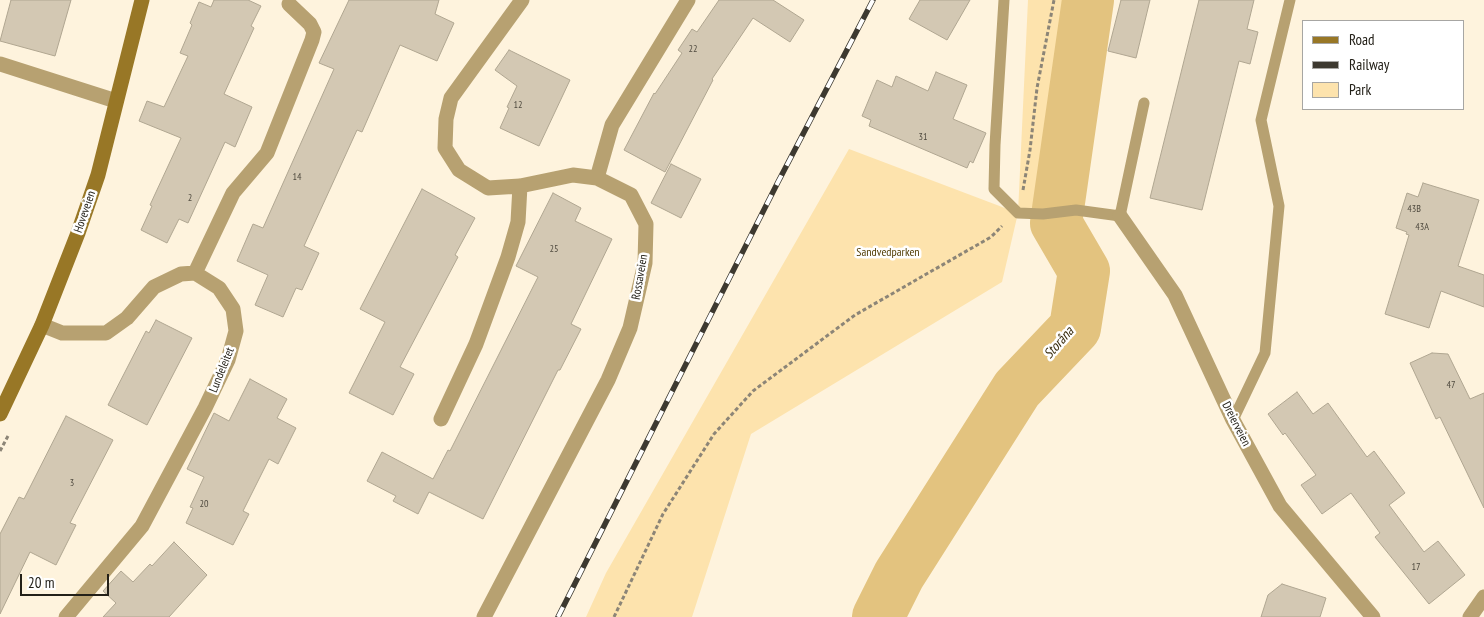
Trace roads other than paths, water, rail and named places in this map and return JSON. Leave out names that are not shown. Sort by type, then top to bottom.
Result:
[{"type":"main road","name":"Hoveveien","points":[[0,414],[42,325],[78,233],[98,175],[142,0]]},
{"type":"street","name":"Rossaveien","points":[[484,617],[608,380],[630,328],[645,263],[646,224],[631,195],[596,178],[573,175],[520,186],[488,188],[459,170],[445,148],[446,119],[451,98],[522,0]]},
{"type":"street","points":[[596,178],[612,125],[688,0]]},
{"type":"street","points":[[42,325],[62,333],[106,333],[127,318],[154,287],[180,274],[195,273],[233,193],[266,153],[312,40],[314,32],[310,24],[289,4]]},
{"type":"street","points":[[0,64],[116,101]]},
{"type":"street","points":[[441,419],[476,344],[508,257],[518,222],[520,186]]},
{"type":"street","name":"Dreierveien","points":[[1120,216],[1175,295],[1232,420],[1280,506],[1373,617]]},
{"type":"street","name":"Lundeleitet","points":[[66,617],[142,526],[205,408],[228,360],[236,331],[233,309],[219,288],[195,273]]},
{"type":"street","points":[[1470,617],[1484,597]]},
{"type":"lane","points":[[1004,0],[994,188],[1018,213],[1043,214],[1076,210],[1120,216],[1144,103]]},
{"type":"lane","points":[[1232,420],[1265,353],[1279,206],[1261,120],[1290,0]]},
{"type":"waterway","name":"Storåna","points":[[878,617],[899,575],[1017,389],[1075,328],[1084,271],[1056,223],[1088,0]]},
{"type":"railway","points":[[558,617],[778,182],[873,0]]},
{"type":"park label","name":"Sandvedparken","points":[[888,253]]}]
